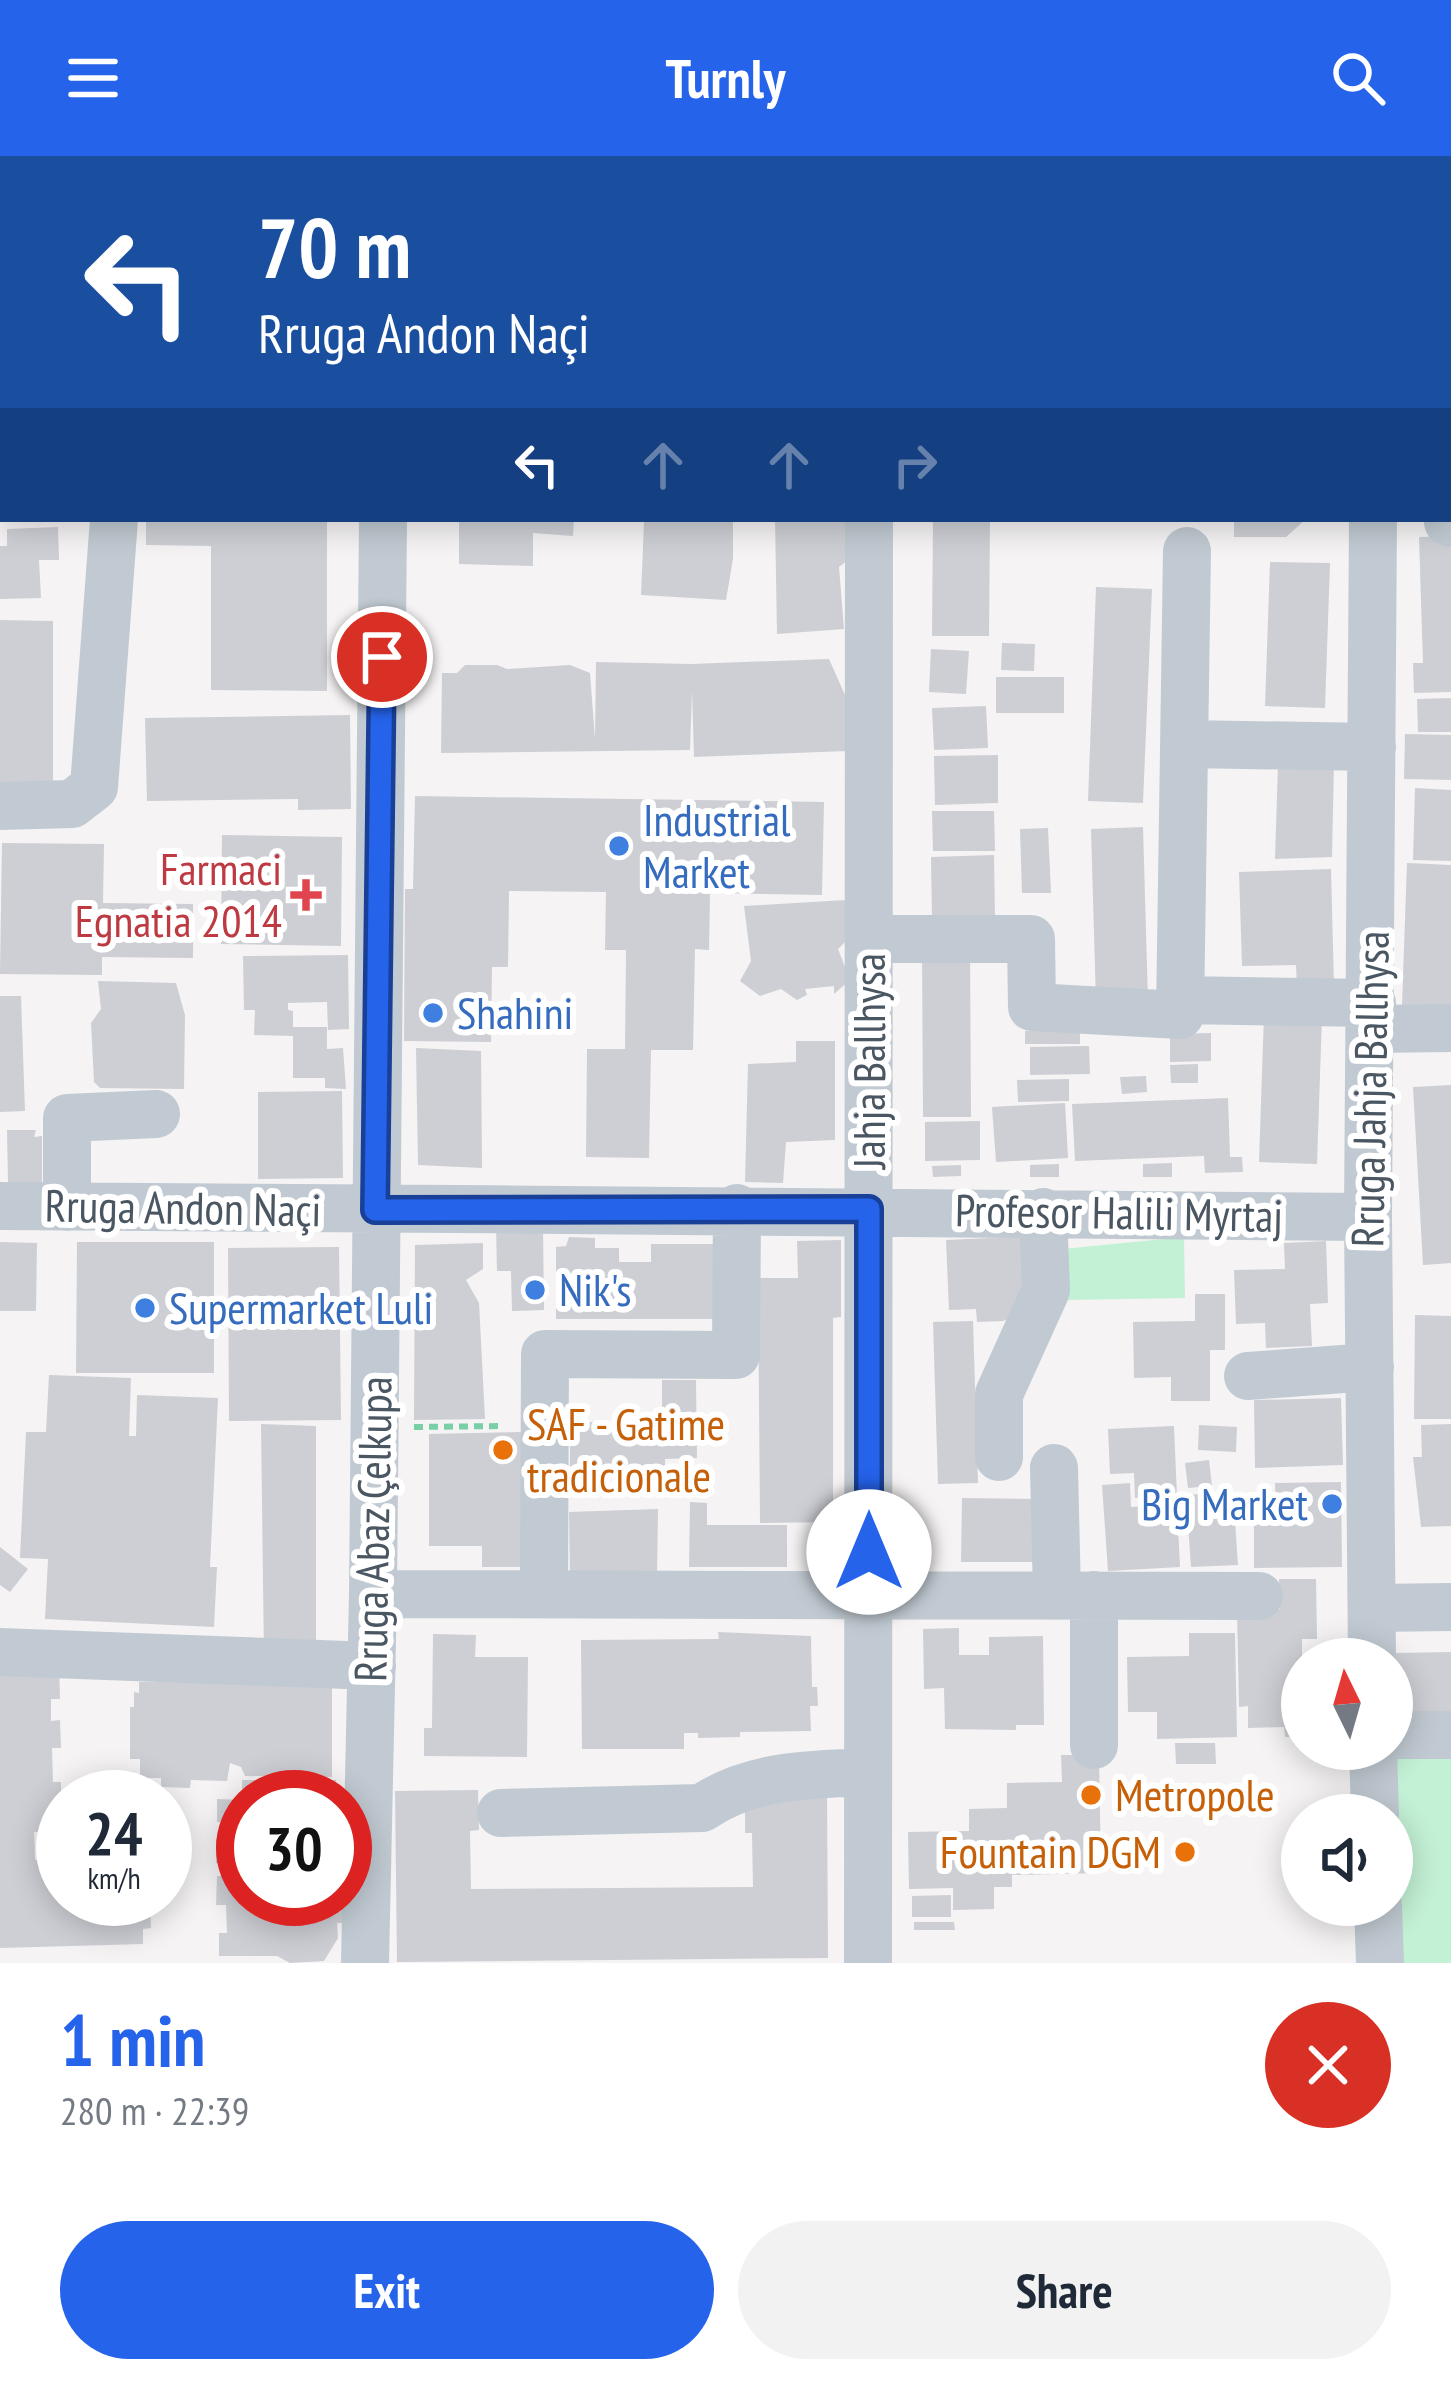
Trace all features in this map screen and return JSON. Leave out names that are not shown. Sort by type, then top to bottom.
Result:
[{"type":"street","points":[[0,806],[72,804],[94,788],[114,522]]},
{"type":"street","name":"Rruga Abaz Çelkupa","points":[[364,1963],[373,1594],[383,522]]},
{"type":"street","name":"Jahja Ballhysa","points":[[868,522],[868,1963]]},
{"type":"street","name":"Rruga Jahja Ballhysa","points":[[1372,1638],[1368,1217],[1373,522]]},
{"type":"street","points":[[869,939],[1031,939],[1032,1007],[1180,1015],[1187,551]]},
{"type":"street","points":[[1187,744],[1372,747]]},
{"type":"street","points":[[1180,1000],[1372,1016],[1451,1028]]},
{"type":"street","points":[[68,1207],[67,1118],[156,1114]]},
{"type":"street","name":"Rruga Andon Naçi","points":[[0,1206],[869,1209]]},
{"type":"street","points":[[544,1594],[545,1354],[736,1354],[737,1208]]},
{"type":"street","name":"Profesor Halili Myrtaj","points":[[869,1209],[1368,1217]]},
{"type":"street","points":[[1000,1457],[999,1394],[1046,1290],[1043,1212]]},
{"type":"street","points":[[1248,1376],[1370,1367]]},
{"type":"street","points":[[1054,1468],[1076,1595],[1094,1745]]},
{"type":"street","points":[[373,1594],[1259,1596]]},
{"type":"street","points":[[1372,1609],[1451,1607]]},
{"type":"street","points":[[0,1652],[372,1666]]},
{"type":"street","points":[[1413,1735],[1451,1735]]},
{"type":"street","points":[[501,1813],[702,1808],[752,1782],[868,1772]]},
{"type":"street","points":[[1379,1926],[1380,1963]]},
{"type":"path","points":[[374,1427],[545,1426]]},
{"type":"green space","points":[[1184,1237],[1185,1298],[1065,1300],[1063,1249]]},
{"type":"green space","points":[[1413,1749],[1451,1749],[1451,1963],[1395,1963],[1394,1926],[1413,1926],[1413,1794],[1390,1794],[1390,1770],[1413,1770]]},
{"type":"building","points":[[146,522],[327,522],[327,691],[211,690],[211,546],[146,545]]},
{"type":"building","points":[[459,522],[574,522],[573,536],[533,533],[533,566],[459,564]]},
{"type":"building","points":[[644,522],[733,522],[726,600],[641,595]]},
{"type":"building","points":[[775,522],[845,522],[849,559],[839,567],[844,629],[777,634]]},
{"type":"building","points":[[933,522],[990,522],[989,636],[932,636]]},
{"type":"building","points":[[1234,522],[1303,522],[1286,537],[1234,537]]},
{"type":"building","points":[[58,527],[59,560],[39,560],[41,598],[0,599],[0,546],[7,546],[7,529]]},
{"type":"building","points":[[1451,536],[1451,692],[1414,693],[1413,663],[1423,663],[1419,537]]},
{"type":"building","points":[[1270,562],[1330,563],[1325,708],[1265,706]]},
{"type":"building","points":[[1096,587],[1152,589],[1143,803],[1088,801]]},
{"type":"building","points":[[0,620],[53,621],[53,795],[0,794]]},
{"type":"building","points":[[1002,643],[1035,644],[1034,671],[1001,670]]},
{"type":"building","points":[[931,649],[969,651],[966,694],[929,692]]},
{"type":"building","points":[[829,659],[845,695],[847,751],[694,757],[692,691],[690,750],[441,753],[442,673],[457,673],[465,665],[507,669],[570,665],[590,673],[595,739],[596,662]]},
{"type":"building","points":[[996,677],[1064,677],[1064,713],[996,713]]},
{"type":"building","points":[[1451,698],[1451,732],[1418,732],[1417,699]]},
{"type":"building","points":[[986,706],[988,748],[934,750],[932,708]]},
{"type":"building","points":[[350,715],[351,809],[298,810],[298,799],[147,801],[145,718]]},
{"type":"building","points":[[1405,734],[1451,735],[1451,780],[1404,779]]},
{"type":"building","points":[[998,755],[998,803],[935,805],[934,756]]},
{"type":"building","points":[[1334,762],[1332,857],[1275,859],[1278,764]]},
{"type":"building","points":[[1415,788],[1451,790],[1451,861],[1413,860]]},
{"type":"building","points":[[415,796],[824,802],[822,895],[710,893],[709,950],[695,949],[693,1050],[651,1050],[649,1158],[586,1157],[587,1049],[625,1049],[626,950],[605,950],[606,892],[509,891],[508,967],[492,967],[491,1042],[404,1041],[405,889],[413,889]]},
{"type":"building","points":[[932,811],[994,811],[995,851],[933,851]]},
{"type":"building","points":[[1143,827],[1148,1001],[1096,1003],[1091,829]]},
{"type":"building","points":[[1048,828],[1051,893],[1022,893],[1020,829]]},
{"type":"building","points":[[222,835],[342,837],[341,946],[221,944]]},
{"type":"building","points":[[2,843],[104,844],[103,903],[193,904],[193,958],[102,957],[102,975],[0,974]]},
{"type":"building","points":[[994,855],[995,918],[932,919],[931,857]]},
{"type":"building","points":[[1407,863],[1451,865],[1451,1007],[1402,1005]]},
{"type":"building","points":[[1331,869],[1334,986],[1297,987],[1296,965],[1242,966],[1239,872]]},
{"type":"building","points":[[846,900],[848,939],[838,949],[850,980],[834,994],[834,986],[805,989],[807,995],[797,1000],[781,989],[760,996],[740,981],[751,961],[744,906]]},
{"type":"building","points":[[970,948],[971,1117],[923,1117],[922,949]]},
{"type":"building","points":[[348,955],[349,1029],[328,1030],[327,1002],[288,1003],[293,1027],[327,1027],[327,1049],[343,1048],[346,1089],[325,1088],[325,1078],[293,1078],[293,1036],[254,1035],[255,1010],[244,1010],[243,956]]},
{"type":"building","points":[[98,981],[176,983],[185,1015],[184,1089],[100,1088],[94,1082],[91,1023],[101,1009]]},
{"type":"building","points":[[0,996],[21,996],[25,1111],[0,1112]]},
{"type":"building","points":[[1264,1014],[1322,1016],[1317,1164],[1259,1162]]},
{"type":"building","points":[[1080,1029],[1080,1044],[1025,1044],[1025,1031]]},
{"type":"building","points":[[1211,1033],[1211,1061],[1170,1062],[1170,1034]]},
{"type":"building","points":[[796,1041],[835,1041],[835,1140],[786,1142],[783,1183],[745,1182],[748,1064],[796,1062]]},
{"type":"building","points":[[1089,1046],[1090,1074],[1030,1075],[1030,1047]]},
{"type":"building","points":[[416,1048],[481,1051],[482,1168],[418,1165]]},
{"type":"building","points":[[1198,1064],[1198,1083],[1171,1083],[1170,1065]]},
{"type":"building","points":[[1146,1076],[1147,1092],[1122,1094],[1120,1077]]},
{"type":"building","points":[[1069,1079],[1069,1101],[1018,1102],[1017,1080]]},
{"type":"building","points":[[1451,1085],[1451,1263],[1423,1265],[1413,1087]]},
{"type":"building","points":[[342,1091],[343,1178],[258,1179],[258,1092]]},
{"type":"building","points":[[1228,1098],[1230,1157],[1242,1157],[1243,1172],[1205,1173],[1204,1156],[1075,1161],[1072,1104]]},
{"type":"building","points":[[1065,1103],[1068,1158],[996,1162],[992,1107]]},
{"type":"building","points":[[980,1121],[980,1160],[925,1161],[925,1122]]},
{"type":"building","points":[[7,1130],[36,1130],[34,1137],[42,1136],[42,1183],[8,1183]]},
{"type":"building","points":[[1172,1163],[1172,1177],[1143,1177],[1143,1164]]},
{"type":"building","points":[[1059,1164],[1059,1177],[1030,1177],[1030,1165]]},
{"type":"building","points":[[961,1165],[961,1176],[933,1177],[932,1166]]},
{"type":"building","points":[[543,1226],[544,1310],[512,1311],[511,1271],[497,1271],[496,1227]]},
{"type":"building","points":[[1033,1236],[1024,1312],[1003,1321],[977,1322],[976,1309],[949,1310],[946,1240]]},
{"type":"building","points":[[569,1237],[595,1238],[595,1248],[619,1248],[619,1262],[651,1262],[651,1244],[729,1244],[719,1319],[556,1319],[556,1247],[566,1246]]},
{"type":"building","points":[[841,1240],[841,1317],[833,1318],[833,1522],[760,1523],[758,1278],[798,1278],[797,1241]]},
{"type":"building","points":[[1326,1241],[1328,1303],[1310,1304],[1312,1346],[1266,1348],[1265,1323],[1236,1324],[1234,1270],[1285,1269],[1284,1243]]},
{"type":"building","points":[[0,1242],[37,1243],[36,1311],[0,1311]]},
{"type":"building","name":"Supermarket Luli","points":[[77,1242],[214,1242],[214,1373],[76,1373]]},
{"type":"building","points":[[483,1243],[483,1269],[466,1280],[479,1303],[485,1419],[414,1420],[415,1245]]},
{"type":"building","points":[[339,1247],[341,1420],[229,1421],[228,1248]]},
{"type":"building","points":[[1195,1294],[1225,1294],[1225,1350],[1210,1350],[1210,1401],[1171,1401],[1171,1377],[1134,1378],[1133,1322],[1195,1321]]},
{"type":"building","points":[[1415,1315],[1451,1316],[1451,1419],[1414,1419]]},
{"type":"building","points":[[973,1321],[978,1483],[938,1484],[933,1322]]},
{"type":"building","points":[[49,1375],[131,1378],[129,1436],[136,1436],[137,1395],[218,1398],[210,1567],[217,1567],[214,1627],[45,1619],[48,1559],[20,1558],[26,1432],[46,1432]]},
{"type":"building","points":[[662,1380],[696,1380],[697,1458],[665,1459],[665,1467],[570,1468],[570,1422],[662,1422]]},
{"type":"building","points":[[1341,1398],[1343,1465],[1255,1468],[1254,1400]]},
{"type":"building","points":[[261,1424],[316,1426],[316,1658],[264,1657]]},
{"type":"building","points":[[1451,1424],[1451,1526],[1421,1527],[1413,1457],[1422,1457],[1421,1425]]},
{"type":"building","points":[[1199,1425],[1237,1427],[1236,1452],[1198,1450]]},
{"type":"building","points":[[1174,1426],[1177,1496],[1135,1498],[1134,1473],[1110,1474],[1108,1429]]},
{"type":"building","points":[[523,1432],[523,1567],[482,1567],[482,1546],[429,1546],[429,1434]]},
{"type":"building","points":[[1209,1460],[1212,1486],[1188,1488],[1185,1463]]},
{"type":"building","points":[[1341,1482],[1342,1567],[1254,1568],[1254,1514],[1276,1514],[1275,1483]]},
{"type":"building","points":[[1130,1483],[1131,1507],[1177,1504],[1180,1567],[1108,1571],[1102,1485]]},
{"type":"building","points":[[1233,1492],[1238,1565],[1191,1567],[1186,1495]]},
{"type":"building","points":[[962,1498],[1043,1499],[1043,1562],[961,1562]]},
{"type":"building","points":[[690,1502],[707,1503],[707,1525],[787,1525],[787,1567],[689,1567]]},
{"type":"building","points":[[658,1509],[657,1575],[570,1575],[569,1512]]},
{"type":"building","points":[[909,1536],[930,1536],[930,1567],[909,1567]]},
{"type":"building","points":[[0,1547],[28,1569],[10,1592],[0,1585]]},
{"type":"building","points":[[1279,1579],[1316,1579],[1317,1638],[1281,1638],[1281,1727],[1248,1728],[1248,1706],[1239,1707],[1237,1610],[1280,1609]]},
{"type":"building","points":[[959,1628],[959,1655],[989,1655],[989,1637],[1043,1636],[1044,1725],[1016,1725],[1016,1730],[945,1729],[944,1688],[924,1689],[923,1629]]},
{"type":"building","points":[[718,1632],[811,1636],[812,1687],[817,1687],[818,1706],[810,1706],[811,1731],[698,1738],[698,1733],[684,1733],[684,1749],[582,1749],[581,1640],[719,1639]]},
{"type":"building","points":[[1189,1633],[1235,1633],[1237,1737],[1157,1739],[1157,1712],[1128,1712],[1127,1657],[1189,1656]]},
{"type":"building","points":[[433,1634],[476,1635],[475,1657],[528,1657],[527,1757],[424,1756],[424,1728],[432,1728]]},
{"type":"building","points":[[1451,1652],[1451,1711],[1413,1711],[1413,1653]]},
{"type":"building","points":[[59,1667],[60,1699],[51,1699],[51,1721],[60,1720],[61,1748],[52,1748],[53,1770],[36,1770],[36,1926],[151,1926],[143,1929],[143,1944],[0,1948],[0,1669]]},
{"type":"building","points":[[139,1682],[332,1683],[332,1770],[242,1770],[230,1763],[229,1770],[216,1770],[216,1781],[192,1780],[192,1770],[140,1770],[140,1759],[130,1759],[130,1707],[134,1707],[134,1692],[139,1693]]},
{"type":"building","points":[[1175,1743],[1215,1743],[1216,1764],[1176,1764]]},
{"type":"building","points":[[1061,1755],[1099,1755],[1101,1873],[1012,1875],[1012,1887],[994,1887],[994,1909],[953,1910],[953,1888],[909,1889],[908,1832],[969,1831],[969,1809],[1007,1808],[1007,1783],[1062,1782]]},
{"type":"building","points":[[478,1790],[479,1830],[470,1831],[471,1889],[753,1887],[745,1791],[827,1791],[828,1958],[397,1962],[395,1791]]},
{"type":"building","points":[[951,1895],[951,1917],[912,1917],[912,1896]]},
{"type":"building","points":[[914,1922],[954,1922],[955,1930],[914,1930]]},
{"type":"building","points":[[227,1926],[337,1926],[338,1938],[324,1961],[290,1963],[277,1956],[219,1956],[219,1933],[227,1933]]},
{"type":"place","name":"Industrial Market","points":[[619,846]]},
{"type":"place","name":"Farmaci Egnatia 2014","points":[[306,895]]},
{"type":"place","name":"Shahini","points":[[433,1013]]},
{"type":"place","name":"Nik's","points":[[535,1290]]},
{"type":"place","name":"Supermarket Luli","points":[[145,1308]]},
{"type":"place","name":"SAF - Gatime tradicionale","points":[[503,1450]]},
{"type":"place","name":"Big Market","points":[[1332,1504]]},
{"type":"place","name":"Metropole","points":[[1091,1795]]},
{"type":"place","name":"Fountain DGM","points":[[1185,1852]]},
{"type":"route","points":[[382,657],[375,1210],[869,1209],[869,1552]]}]
